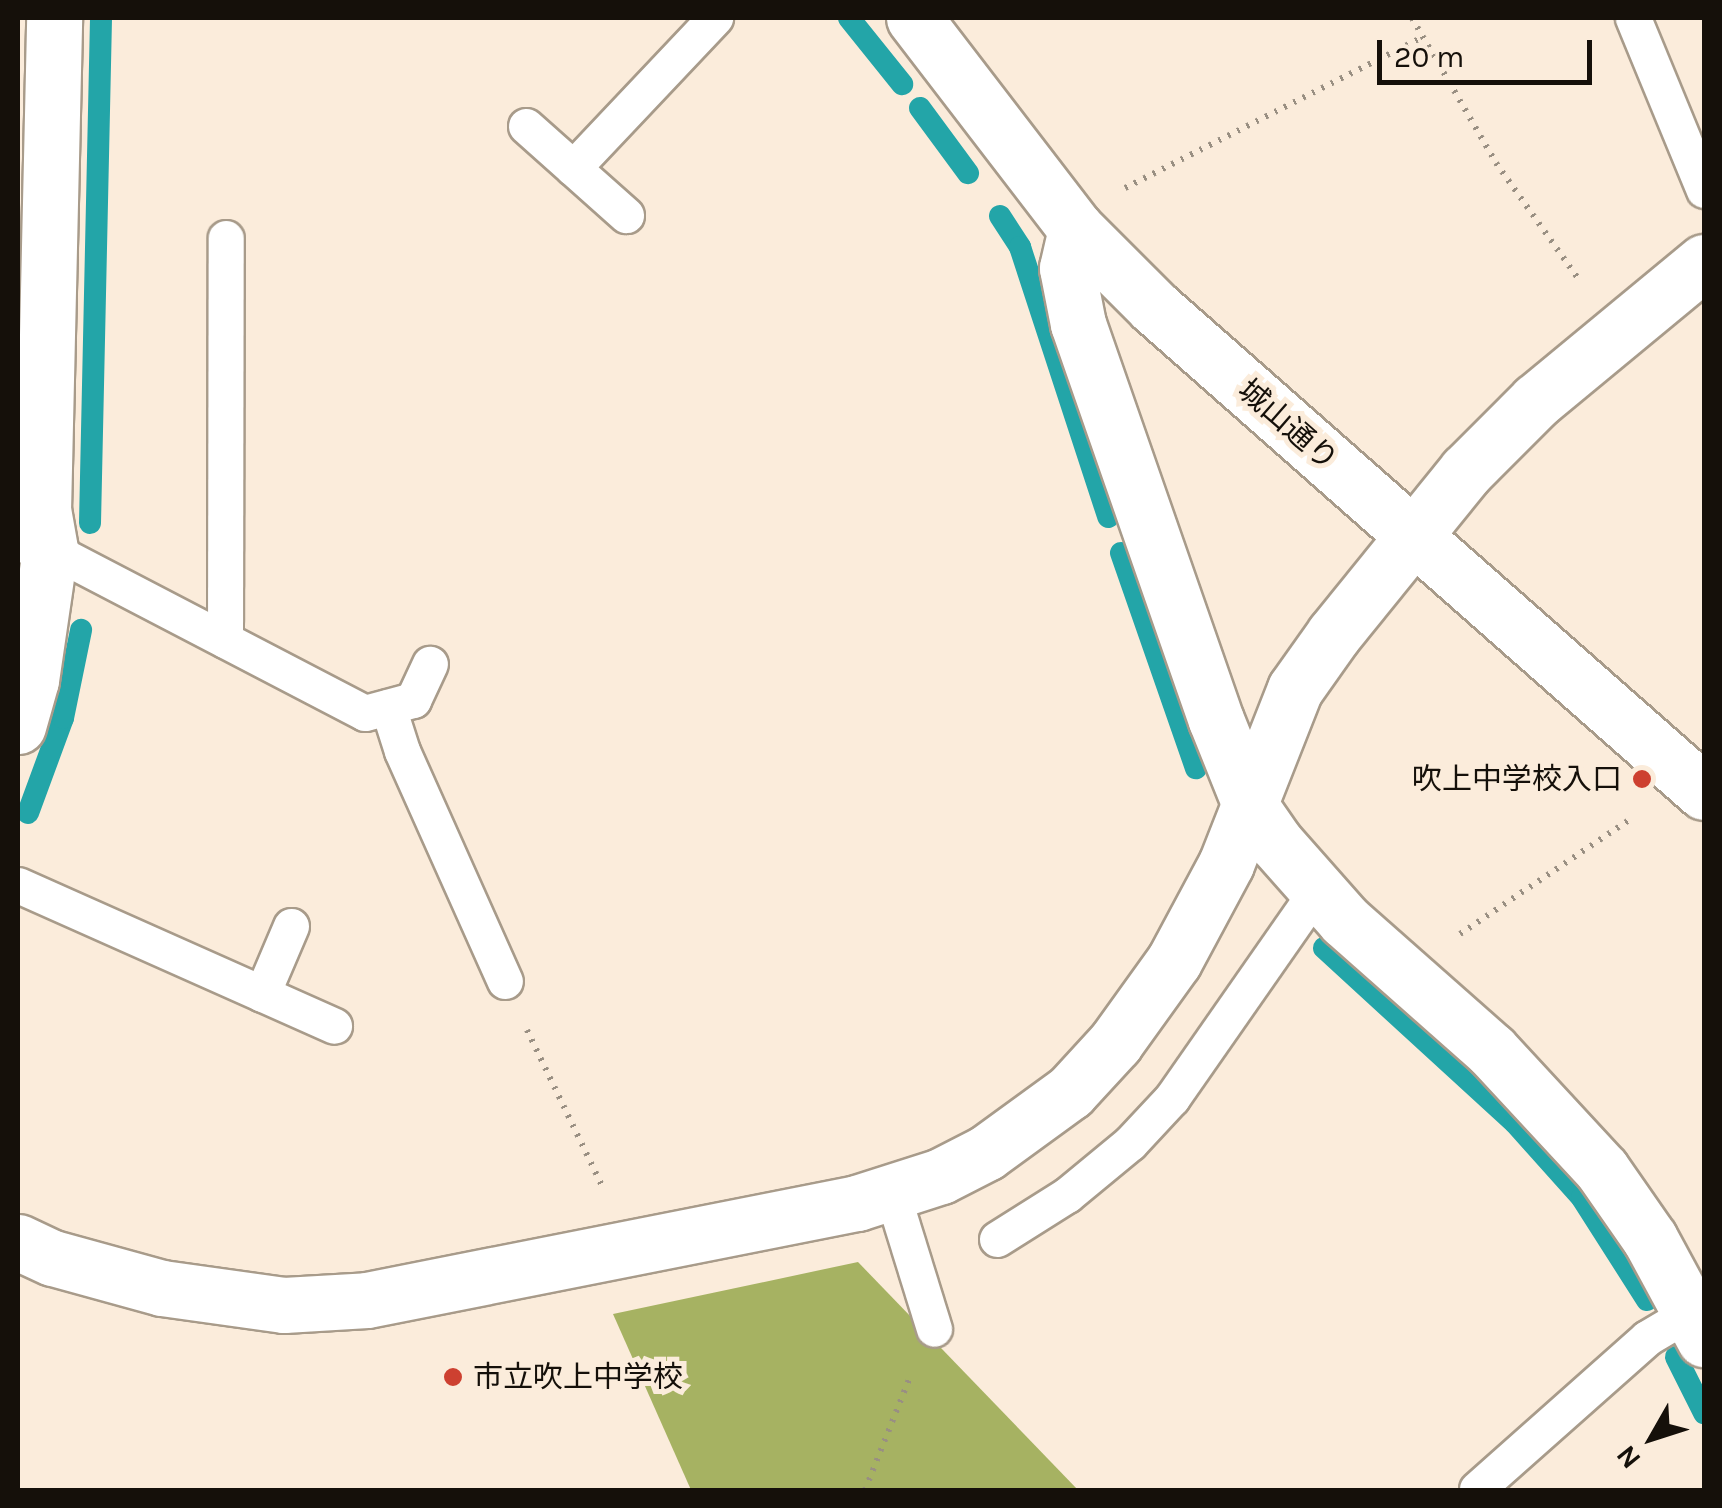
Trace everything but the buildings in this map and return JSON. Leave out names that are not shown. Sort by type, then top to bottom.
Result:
[{"type":"street","points":[[18,726],[31,680],[34,547],[43,511],[54,18]]},
{"type":"street","name":"城山通り","points":[[914,18],[1076,229],[1154,307],[1704,792]]},
{"type":"street","points":[[1076,229],[1066,268],[1078,324],[1216,720],[1251,807],[1317,890],[1401,974],[1491,1050],[1602,1170],[1650,1239],[1698,1326]]},
{"type":"street","points":[[18,1242],[53,1258],[162,1288],[284,1305],[367,1300],[892,1193],[986,1153],[1070,1092],[1115,1043],[1174,961],[1251,807],[1295,689],[1414,535],[1466,471],[1536,401],[1704,262]]},
{"type":"lane","points":[[574,168],[716,18]]},
{"type":"lane","points":[[1633,18],[1704,190]]},
{"type":"lane","points":[[526,126],[626,215]]},
{"type":"lane","points":[[225,640],[226,238]]},
{"type":"lane","points":[[34,547],[365,713],[413,700],[430,664]]},
{"type":"lane","points":[[388,707],[402,751],[506,982]]},
{"type":"lane","points":[[18,885],[334,1026]]},
{"type":"lane","points":[[996,1238],[1067,1195],[1130,1143],[1172,1098],[1317,890]]},
{"type":"lane","points":[[262,994],[291,926]]},
{"type":"lane","points":[[892,1193],[934,1329]]},
{"type":"lane","points":[[1478,1489],[1647,1338],[1698,1326]]},
{"type":"path","points":[[1412,18],[1496,163],[1586,290]]},
{"type":"path","points":[[1076,229],[1120,190],[1422,36]]},
{"type":"path","points":[[1401,974],[1644,810]]},
{"type":"path","points":[[506,982],[577,1142],[636,1247]]},
{"type":"path","points":[[865,1490],[911,1382],[906,1363]]},
{"type":"green space","points":[[858,1262],[1078,1490],[691,1490],[613,1314]]},
{"type":"waterway","points":[[90,523],[101,18]]},
{"type":"waterway","points":[[849,18],[902,84]]},
{"type":"waterway","points":[[920,108],[968,173]]},
{"type":"waterway","points":[[1000,216],[1020,247],[1108,517]]},
{"type":"waterway","points":[[1121,553],[1196,768]]},
{"type":"waterway","points":[[28,813],[63,718],[81,630]]},
{"type":"waterway","points":[[1324,948],[1515,1123],[1582,1198],[1647,1300]]},
{"type":"waterway","points":[[1676,1357],[1704,1413]]},
{"type":"place","name":"吹上中学校入口","points":[[1642,779]]},
{"type":"place","name":"市立吹上中学校","points":[[453,1377]]}]
